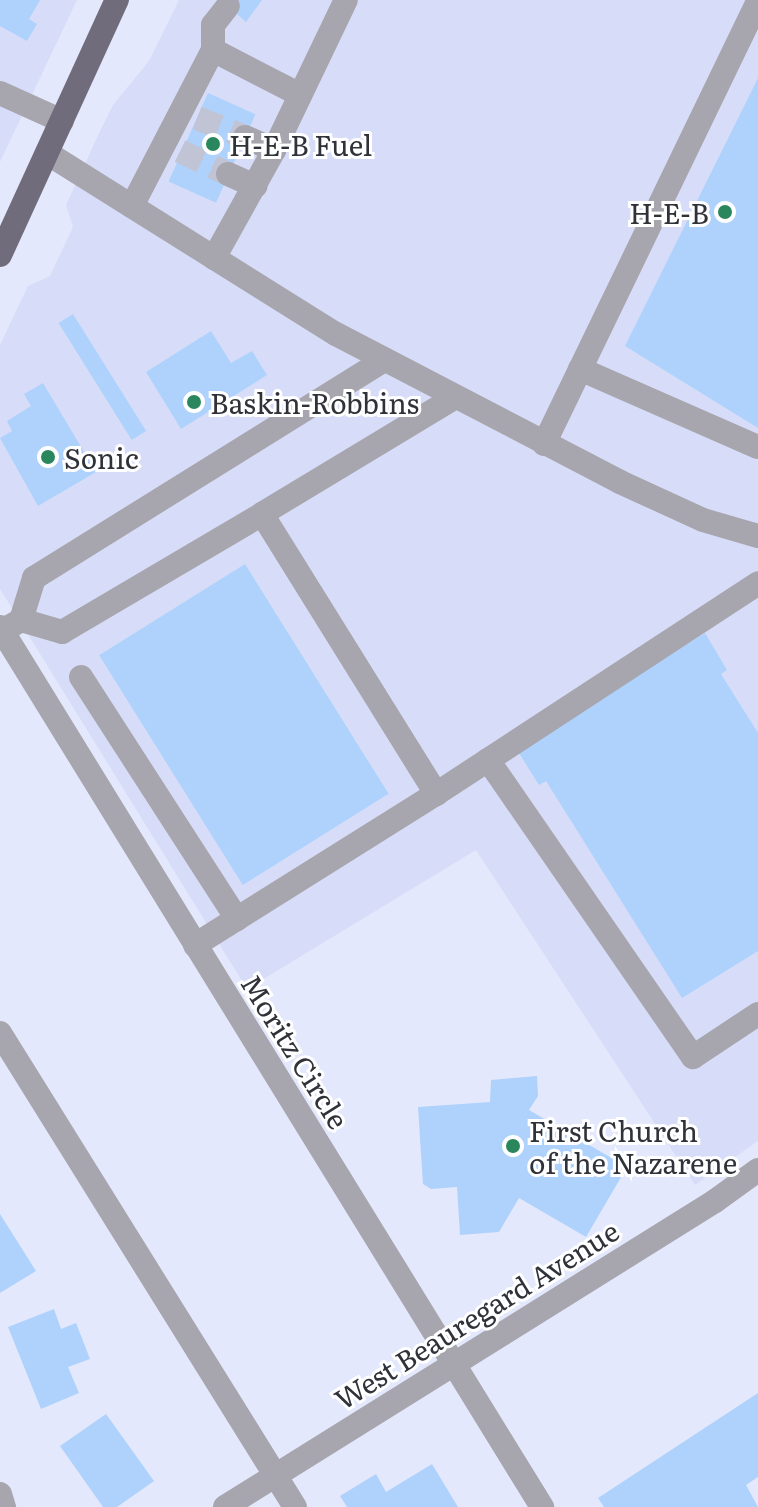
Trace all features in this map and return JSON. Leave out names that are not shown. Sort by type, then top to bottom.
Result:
[{"type":"main road","points":[[0,255],[117,0]]},
{"type":"street","points":[[214,258],[274,150],[346,0]]},
{"type":"street","points":[[544,444],[758,2]]},
{"type":"street","points":[[132,206],[172,148],[189,114],[213,50],[213,25],[228,6]]},
{"type":"street","points":[[213,50],[300,95]]},
{"type":"street","points":[[0,93],[62,121]]},
{"type":"street","points":[[245,137],[274,150]]},
{"type":"street","points":[[47,153],[214,258],[384,360],[454,398],[703,520],[758,536]]},
{"type":"street","points":[[228,174],[255,186]]},
{"type":"street","points":[[384,360],[34,578],[8,626],[62,632],[454,398]]},
{"type":"street","points":[[580,369],[758,447]]},
{"type":"street","points":[[262,514],[436,794]]},
{"type":"street","points":[[195,945],[436,794],[758,583]]},
{"type":"street","name":"Moritz Circle","points":[[8,626],[195,945],[542,1507]]},
{"type":"street","points":[[81,677],[237,919]]},
{"type":"street","points":[[488,760],[693,1057],[758,1014]]},
{"type":"street","points":[[0,1033],[295,1507]]},
{"type":"street","name":"West Beauregard Avenue","points":[[225,1507],[715,1201],[758,1170]]},
{"type":"street","points":[[0,1494],[4,1507]]},
{"type":"shaded area","points":[[0,0],[77,0],[0,162]]},
{"type":"shaded area","points":[[179,0],[758,0],[758,1141],[695,1185],[476,850],[247,989],[0,589],[0,345],[28,286],[50,276],[73,227],[66,205],[101,129],[113,105],[149,61]]},
{"type":"building","points":[[0,0],[40,0],[29,19],[37,24],[27,41],[0,26]]},
{"type":"building","points":[[221,0],[262,0],[246,22]]},
{"type":"building","name":"H-E-B","points":[[758,78],[758,428],[625,346]]},
{"type":"building","name":"H-E-B Fuel","points":[[208,93],[256,114],[216,203],[169,182]]},
{"type":"building","points":[[73,314],[146,431],[132,440],[59,323]]},
{"type":"building","name":"Baskin-Robbins","points":[[211,331],[231,363],[252,351],[267,375],[181,429],[146,372]]},
{"type":"building","name":"Sonic","points":[[43,383],[96,472],[38,506],[0,438],[12,431],[7,421],[31,406],[24,394]]},
{"type":"building","points":[[245,564],[389,794],[243,885],[99,655]]},
{"type":"building","points":[[705,633],[727,670],[721,674],[758,733],[758,951],[682,998],[546,781],[539,785],[517,750]]},
{"type":"building","points":[[537,1076],[538,1096],[529,1110],[627,1167],[586,1237],[519,1198],[499,1232],[460,1235],[457,1187],[431,1189],[423,1184],[418,1107],[490,1102],[491,1080]]},
{"type":"building","points":[[0,1214],[36,1271],[0,1293]]},
{"type":"building","points":[[54,1309],[61,1329],[76,1323],[90,1359],[68,1367],[79,1393],[41,1409],[8,1327]]},
{"type":"building","points":[[758,1393],[758,1477],[746,1485],[758,1507],[604,1507],[598,1498]]},
{"type":"building","points":[[106,1414],[154,1481],[117,1507],[103,1507],[60,1446]]},
{"type":"building","points":[[432,1464],[458,1507],[347,1507],[340,1496],[376,1474],[386,1492]]},
{"type":"tunnel","points":[[197,118],[245,137]]},
{"type":"tunnel","points":[[180,151],[228,174]]},
{"type":"place","name":"H-E-B Fuel","points":[[213,144]]},
{"type":"place","name":"H-E-B","points":[[725,212]]},
{"type":"place","name":"Baskin-Robbins","points":[[194,402]]},
{"type":"place","name":"Sonic","points":[[48,457]]},
{"type":"place","name":"First Church of the Nazarene","points":[[513,1146]]}]
